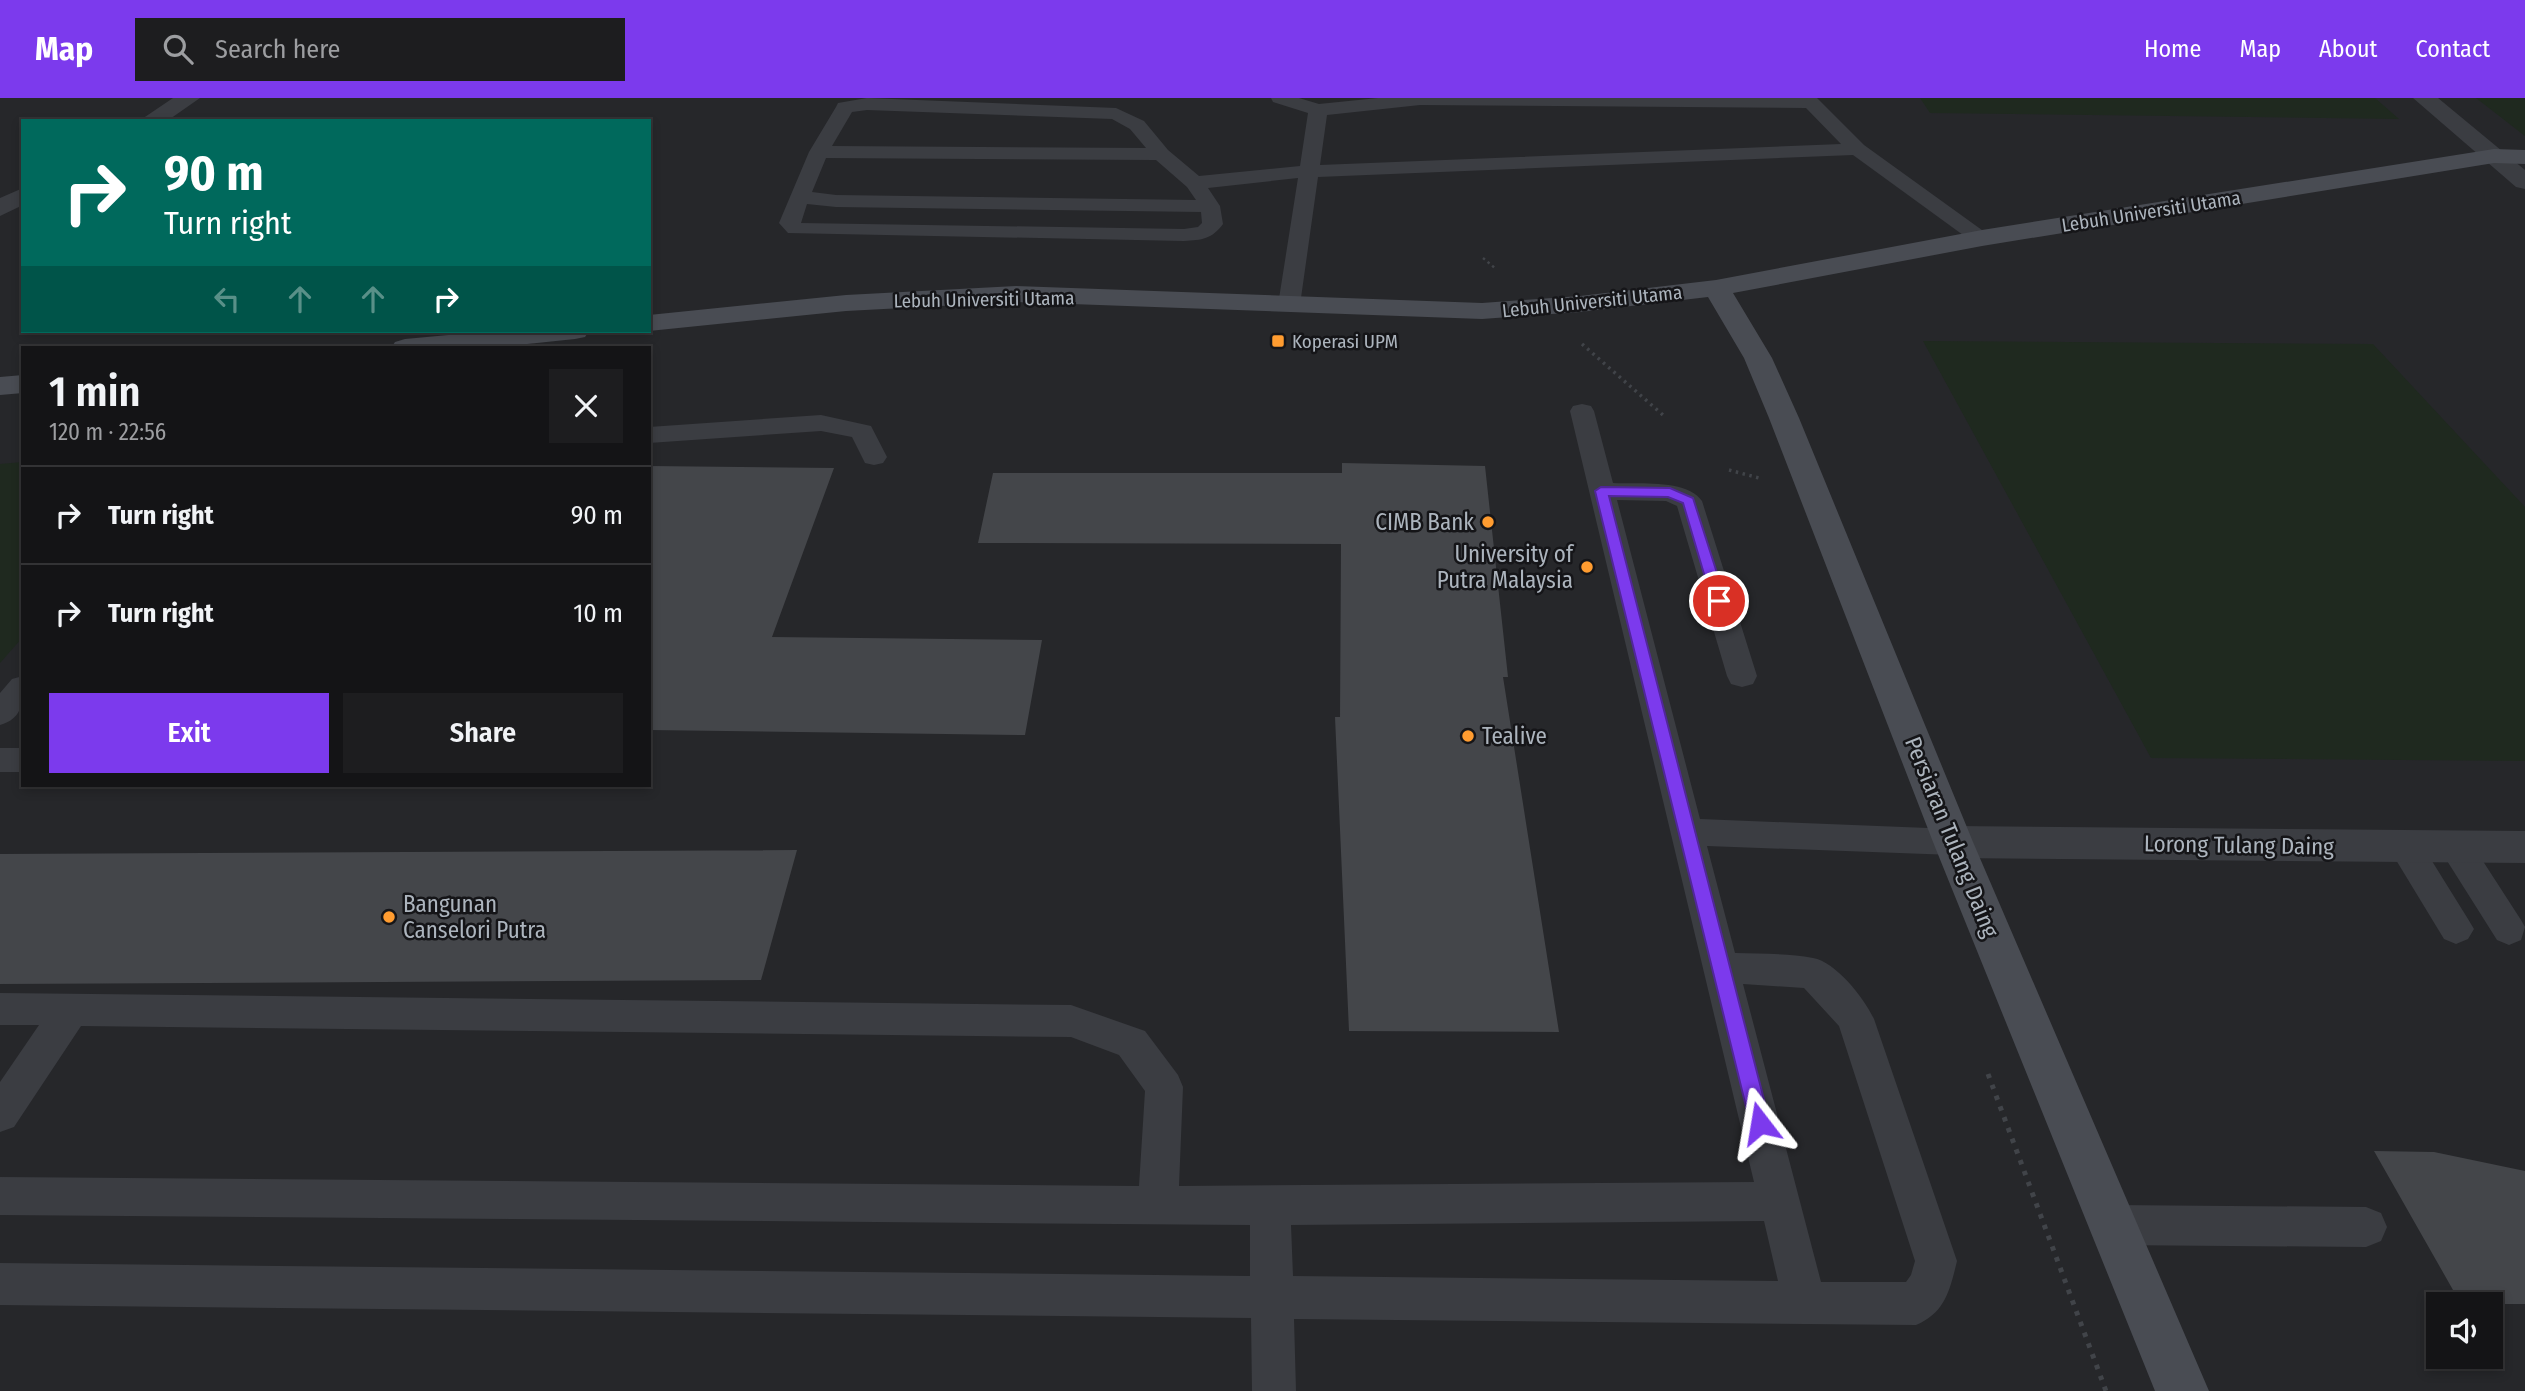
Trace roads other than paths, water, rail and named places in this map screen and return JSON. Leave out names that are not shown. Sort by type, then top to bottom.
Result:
[{"type":"street","points":[[153,119],[189,98]]},
{"type":"street","points":[[2424,98],[2525,182]]},
{"type":"street","name":"Lebuh Universiti Utama","points":[[651,323],[846,303],[1016,294],[1482,311],[1580,304],[1716,288],[1982,238],[2494,156],[2525,157]]},
{"type":"street","points":[[0,208],[21,196]]},
{"type":"street","name":"Persiaran Tulang Daing","points":[[1716,288],[1763,369],[1953,842],[2182,1391]]},
{"type":"street","points":[[425,346],[555,333]]},
{"type":"street","points":[[0,386],[21,384]]},
{"type":"street","name":"Lorong Tulang Daing","points":[[1953,842],[2525,847]]},
{"type":"lane","points":[[1280,98],[1318,110],[1419,99],[1808,100],[1857,149],[1982,238]]},
{"type":"lane","points":[[847,152],[867,104]]},
{"type":"lane","points":[[867,104],[1116,114],[1137,125],[1161,154],[1195,183],[1210,206],[1213,224],[1204,233],[1184,235],[795,229],[789,223],[819,152],[845,107],[867,104]]},
{"type":"lane","points":[[1289,305],[1318,110]]},
{"type":"lane","points":[[1195,183],[1308,171],[1857,149]]},
{"type":"lane","points":[[819,152],[1161,154]]},
{"type":"lane","points":[[800,197],[836,201],[1047,206],[1210,206]]},
{"type":"lane","points":[[1582,411],[1805,1303]]},
{"type":"lane","points":[[651,435],[821,423],[862,431],[874,457]]},
{"type":"lane","points":[[1601,491],[1670,493],[1689,501],[1742,676]]},
{"type":"lane","points":[[0,714],[21,689]]},
{"type":"lane","points":[[0,760],[21,760]]},
{"type":"lane","points":[[1687,832],[1953,842]]},
{"type":"lane","points":[[2405,846],[2456,929]]},
{"type":"lane","points":[[2456,846],[2508,930]]},
{"type":"lane","points":[[0,1284],[1916,1304],[1930,1285],[1936,1261],[1854,1019],[1839,998],[1812,973],[1721,967]]},
{"type":"lane","points":[[0,1009],[1071,1021],[1132,1043],[1164,1087],[1158,1206]]},
{"type":"lane","points":[[0,1114],[72,1010]]},
{"type":"lane","points":[[0,1196],[1158,1206],[1780,1201]]},
{"type":"lane","points":[[1270,1206],[1274,1391]]},
{"type":"lane","points":[[2113,1225],[2366,1227]]},
{"type":"place","name":"Koperasi UPM","points":[[1278,341]]},
{"type":"place","name":"CIMB Bank","points":[[1488,522]]},
{"type":"place","name":"University of Putra Malaysia","points":[[1587,567]]},
{"type":"place","name":"Tealive","points":[[1468,736]]},
{"type":"place","name":"Bangunan Canselori Putra","points":[[389,917]]}]
